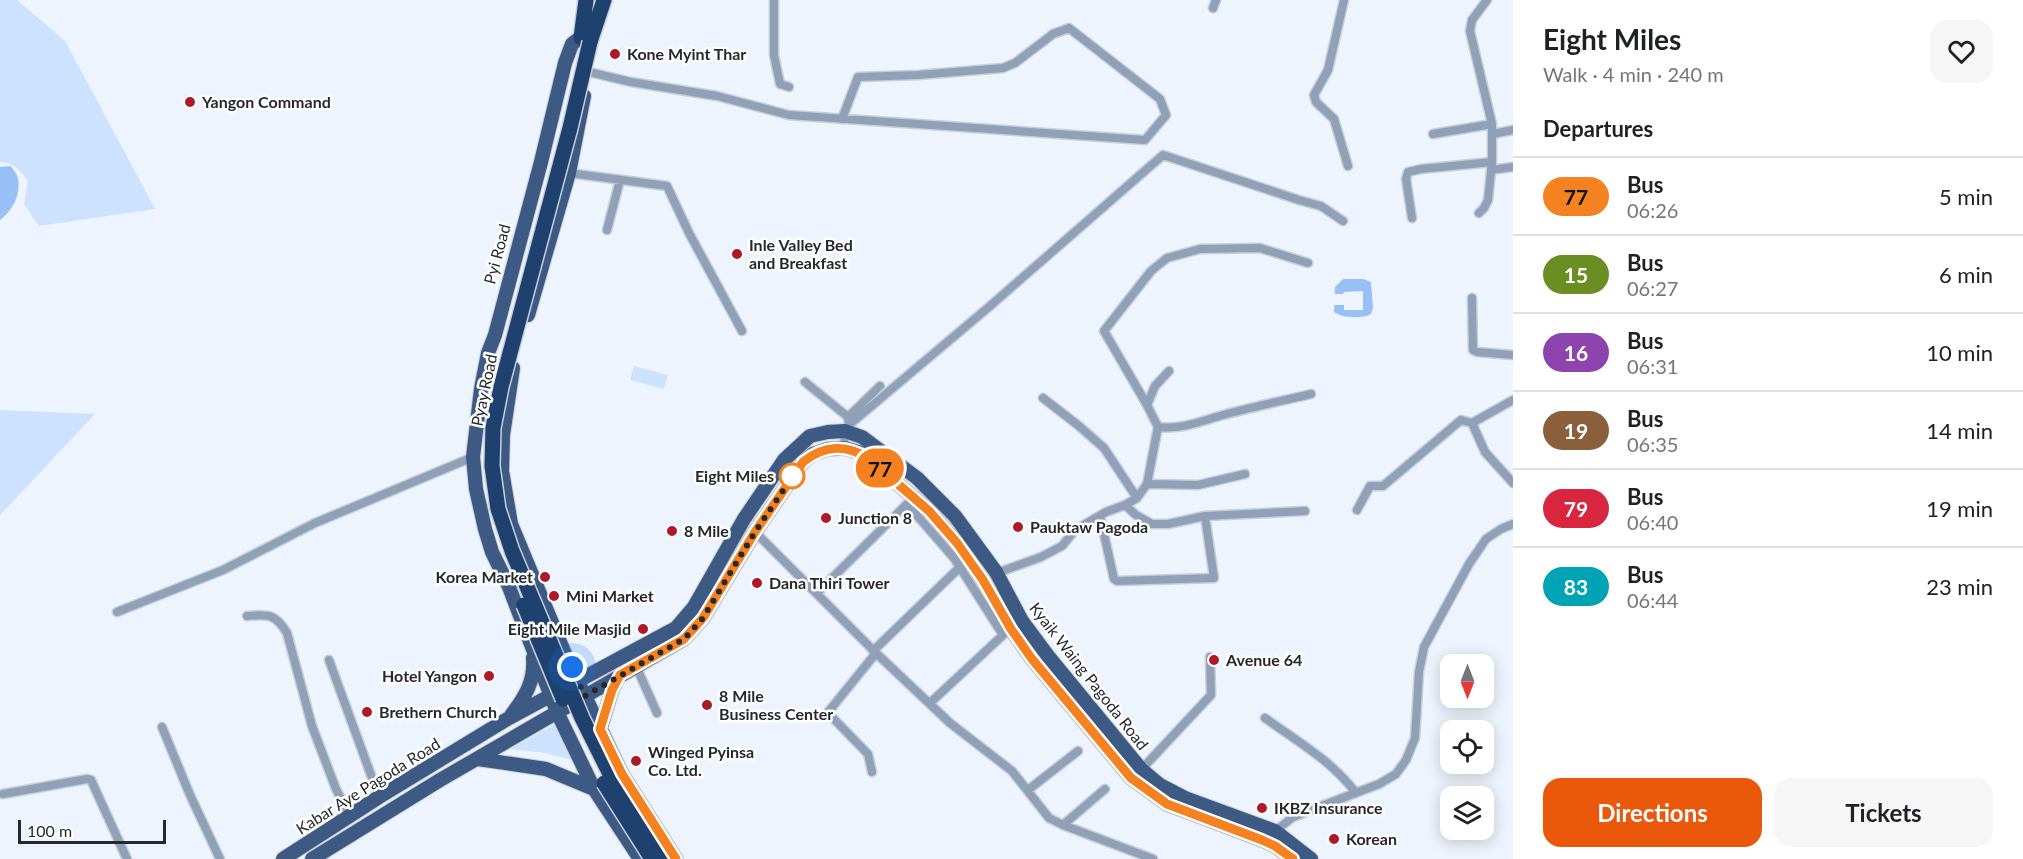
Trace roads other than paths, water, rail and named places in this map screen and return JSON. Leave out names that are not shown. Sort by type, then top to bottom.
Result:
[{"type":"highway","name":"Pyay Road","points":[[586,0],[586,38],[567,140],[501,387],[493,428],[492,466],[498,509],[512,551],[582,718],[613,780],[668,859]]},
{"type":"highway","name":"Pyay Road","points":[[603,0],[586,38],[493,387],[485,428],[485,465],[490,512],[503,551],[573,723],[600,776],[652,859]]},
{"type":"main road","points":[[586,38],[592,56],[569,174],[509,385],[503,435],[502,471],[511,524],[565,654],[622,774],[676,859]]},
{"type":"main road","name":"Pyi Road","points":[[532,650],[509,587],[492,552],[476,489],[473,457],[476,423],[488,353],[495,335],[541,162],[565,63],[572,44],[586,38]]},
{"type":"main road","points":[[578,680],[676,628],[694,607],[744,519],[784,460],[810,436],[848,424]]},
{"type":"main road","name":"Kyaik Waing Pagoda Road","points":[[848,424],[924,485],[955,516],[996,573],[1022,621],[1061,682],[1137,775],[1271,837],[1311,859]]},
{"type":"main road","points":[[557,712],[684,639],[703,618],[755,532],[803,462],[813,454],[844,448]]},
{"type":"main road","name":"Kyaik Waing Pagoda Road","points":[[844,448],[858,452],[869,459],[929,511],[957,543],[983,580],[1011,629],[1032,659],[1061,682]]},
{"type":"main road","points":[[473,457],[502,471]]},
{"type":"main road","points":[[532,650],[557,712],[594,789],[640,859]]},
{"type":"main road","points":[[509,718],[530,686],[534,670],[532,650]]},
{"type":"main road","points":[[565,654],[578,662],[605,666]]},
{"type":"main road","points":[[600,729],[612,690],[620,675]]},
{"type":"main road","name":"Kabar Aye Pagoda Road","points":[[283,859],[470,741],[578,680]]},
{"type":"main road","name":"Kabar Aye Pagoda Road","points":[[312,859],[440,780],[557,712]]},
{"type":"main road","points":[[478,759],[546,769],[594,789]]},
{"type":"main road","name":"Kyaik Waing Pagoda Road","points":[[1271,837],[1275,846],[1293,859]]},
{"type":"street","points":[[774,0],[774,55],[780,84],[789,87]]},
{"type":"street","points":[[1344,0],[1328,70],[1314,95],[1316,102],[1334,119],[1348,166]]},
{"type":"street","points":[[1479,213],[1488,200],[1492,124],[1470,31],[1472,20],[1486,0]]},
{"type":"street","points":[[589,72],[631,82],[717,96],[789,115],[842,119],[1145,140],[1166,115],[1160,99],[1069,28],[1053,34],[1015,63],[1003,68],[858,77],[842,119]]},
{"type":"street","points":[[1433,134],[1492,124]]},
{"type":"street","points":[[1492,134],[1513,130]]},
{"type":"street","points":[[848,424],[990,306],[1163,155],[1320,206],[1343,221]]},
{"type":"street","points":[[1412,218],[1406,179],[1408,172],[1421,169],[1513,166]]},
{"type":"street","points":[[569,174],[667,186],[689,233],[742,332]]},
{"type":"street","points":[[607,230],[620,180]]},
{"type":"street","points":[[983,580],[1041,557],[1062,546],[1075,530],[1137,498],[1147,484],[1158,427],[1104,331],[1150,271],[1167,258],[1200,249],[1260,248],[1308,263]]},
{"type":"street","points":[[1472,298],[1473,350],[1513,355]]},
{"type":"street","points":[[1147,405],[1155,386],[1168,371]]},
{"type":"street","points":[[805,382],[848,424]]},
{"type":"street","points":[[844,448],[848,424],[880,386]]},
{"type":"street","points":[[1158,427],[1172,428],[1191,425],[1222,415],[1311,394]]},
{"type":"street","points":[[1043,398],[1104,448],[1137,498]]},
{"type":"street","points":[[1357,510],[1370,486],[1383,486],[1461,420],[1472,423],[1513,400]]},
{"type":"street","points":[[1472,423],[1485,452],[1513,483]]},
{"type":"street","points":[[117,612],[223,570],[315,523],[473,457]]},
{"type":"street","points":[[1147,484],[1198,485],[1245,474]]},
{"type":"street","points":[[817,593],[907,504],[960,567],[1002,635],[930,703]]},
{"type":"street","points":[[1125,505],[1136,515],[1152,524],[1168,524],[1205,516],[1305,511]]},
{"type":"street","points":[[1100,516],[1114,579],[1117,581],[1214,578],[1205,516]]},
{"type":"street","points":[[1271,837],[1293,817],[1379,784],[1396,774],[1406,760],[1415,738],[1419,672],[1424,647],[1469,564],[1486,539],[1513,524]]},
{"type":"street","points":[[755,532],[874,652],[951,723],[1012,771],[1049,818],[1141,857],[1153,859]]},
{"type":"street","points":[[872,772],[868,754],[830,715],[829,711],[874,652],[960,567]]},
{"type":"street","points":[[247,616],[272,616],[281,622],[287,633],[312,726],[336,789],[350,816]]},
{"type":"street","points":[[1137,775],[1211,695],[1210,657]]},
{"type":"street","points":[[329,660],[378,797]]},
{"type":"street","points":[[636,666],[657,713]]},
{"type":"street","points":[[1265,718],[1343,776],[1356,793]]},
{"type":"street","points":[[162,727],[220,859]]},
{"type":"street","points":[[1028,790],[1078,751]]},
{"type":"street","points":[[594,789],[622,774]]},
{"type":"street","points":[[3,794],[61,782],[91,780],[127,859]]},
{"type":"street","points":[[1063,825],[1105,789]]},
{"type":"water","points":[[11,166],[18,177],[17,197],[12,208],[0,220],[0,167]]},
{"type":"water","points":[[1343,279],[1363,279],[1371,282],[1373,308],[1371,314],[1352,317],[1334,312],[1335,287]]},
{"type":"place","name":"Kone Myint Thar","points":[[615,54]]},
{"type":"place","name":"Yangon Command","points":[[190,102]]},
{"type":"place","name":"Inle Valley Bed and Breakfast","points":[[737,254]]},
{"type":"place","name":"Eight Miles","points":[[792,476]]},
{"type":"place","name":"Junction 8","points":[[826,518]]},
{"type":"place","name":"Pauktaw Pagoda","points":[[1018,527]]},
{"type":"place","name":"8 Mile","points":[[672,531]]},
{"type":"place","name":"Korea Market","points":[[545,577]]},
{"type":"place","name":"Dana Thiri Tower","points":[[757,583]]},
{"type":"place","name":"Mini Market","points":[[554,596]]},
{"type":"place","name":"Eight Mile Masjid","points":[[643,629]]},
{"type":"place","name":"Avenue 64","points":[[1214,660]]},
{"type":"place","name":"Hotel Yangon","points":[[489,676]]},
{"type":"place","name":"8 Mile Business Center","points":[[707,705]]},
{"type":"place","name":"Brethern Church","points":[[367,712]]},
{"type":"place","name":"Winged Pyinsa Co. Ltd.","points":[[636,761]]},
{"type":"place","name":"IKBZ Insurance","points":[[1262,808]]},
{"type":"place","name":"Korean","points":[[1334,839]]}]
